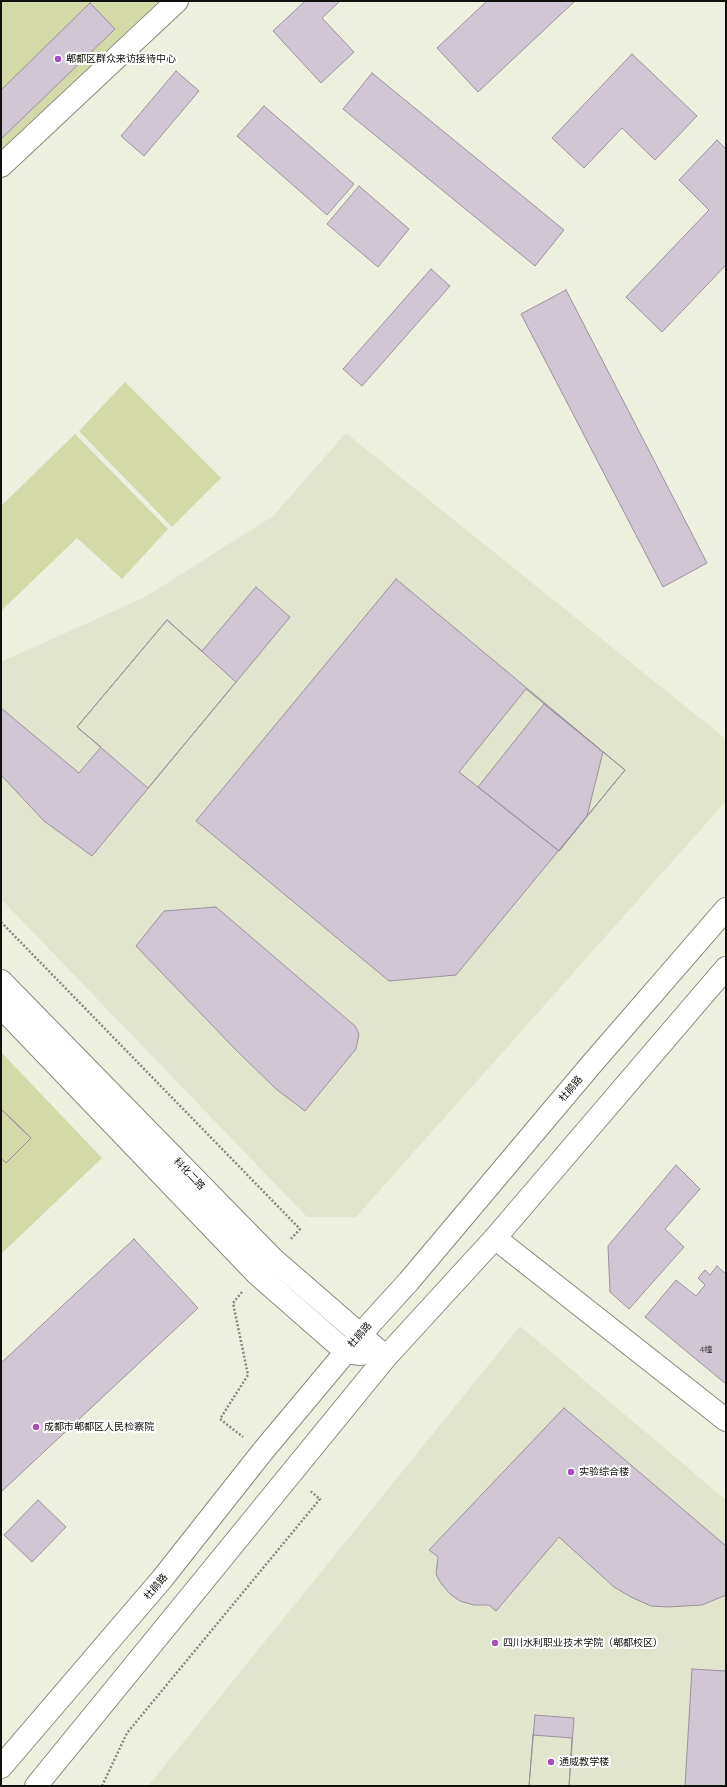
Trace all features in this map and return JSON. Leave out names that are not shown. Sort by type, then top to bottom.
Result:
[{"type":"main road","points":[[1,166],[177,1]]},
{"type":"main road","name":"杜鹃路","points":[[1,1767],[162,1579],[263,1451],[360,1335],[409,1281],[590,1066],[726,909]]},
{"type":"main road","points":[[36,1786],[386,1358],[495,1238],[726,968]]},
{"type":"main road","name":"科化二路","points":[[1,981],[272,1258],[386,1358]]},
{"type":"main road","points":[[1,1007],[257,1274],[346,1352],[386,1358]]},
{"type":"main road","points":[[495,1238],[726,1420]]},
{"type":"path","points":[[1,922],[300,1230],[272,1258]]},
{"type":"path","points":[[257,1274],[233,1302],[248,1376],[220,1419],[263,1451]]},
{"type":"path","points":[[102,1786],[128,1732],[320,1499],[290,1475]]},
{"type":"shaded area","points":[[346,433],[726,739],[726,801],[356,1217],[307,1217],[1,899],[1,662],[145,597],[273,516]]},
{"type":"shaded area","name":"四川水利职业技术学院（郫都校区）","points":[[520,1326],[726,1500],[726,1786],[148,1786]]},
{"type":"green space","points":[[1,1],[159,1],[1,150]]},
{"type":"green space","points":[[125,382],[221,478],[172,527],[79,431]]},
{"type":"green space","points":[[75,434],[168,529],[122,579],[77,538],[1,611],[1,506]]},
{"type":"green space","points":[[1,1052],[102,1158],[1,1254]]},
{"type":"building","points":[[305,1],[340,1],[322,18],[354,52],[321,83],[273,31]]},
{"type":"building","points":[[487,1],[575,1],[478,92],[437,48]]},
{"type":"building","name":"郫都区群众来访接待中心","points":[[90,3],[115,29],[1,139],[1,90]]},
{"type":"building","points":[[632,54],[697,116],[655,160],[622,128],[584,168],[552,138]]},
{"type":"building","points":[[176,71],[199,91],[144,156],[121,136]]},
{"type":"building","points":[[372,73],[564,230],[535,266],[343,109]]},
{"type":"building","points":[[264,106],[354,184],[327,215],[237,136]]},
{"type":"building","points":[[717,140],[726,149],[726,265],[662,332],[626,297],[709,210],[679,180]]},
{"type":"building","points":[[359,186],[409,229],[378,267],[327,224]]},
{"type":"building","points":[[431,269],[450,286],[362,386],[343,369]]},
{"type":"building","points":[[566,290],[707,563],[663,587],[521,314]]},
{"type":"building","points":[[396,579],[625,770],[456,975],[389,981],[196,821]]},
{"type":"building","points":[[256,587],[290,617],[92,856],[44,821],[1,775],[1,708],[79,773],[101,747],[77,727],[167,620],[202,651]]},
{"type":"building","points":[[167,620],[236,682],[148,788],[77,727]]},
{"type":"building","points":[[526,689],[625,770],[559,851],[459,772]]},
{"type":"building","points":[[544,704],[603,752],[587,816],[559,851],[478,787]]},
{"type":"building","points":[[216,907],[355,1026],[359,1034],[356,1049],[305,1111],[276,1089],[234,1048],[136,946],[164,911]]},
{"type":"building","points":[[1,1109],[31,1138],[6,1163],[1,1158]]},
{"type":"building","points":[[1,1109],[31,1138],[6,1163],[1,1158]]},
{"type":"building","points":[[676,1165],[700,1189],[665,1229],[684,1247],[629,1309],[610,1292],[608,1246]]},
{"type":"building","name":"成都市郫都区人民检察院","points":[[134,1239],[198,1308],[1,1492],[1,1363]]},
{"type":"building","points":[[717,1266],[726,1274],[726,1384],[645,1317],[676,1280],[696,1296],[705,1285],[698,1278],[705,1270],[710,1275]]},
{"type":"building","name":"实验综合楼","points":[[564,1408],[726,1546],[726,1595],[702,1605],[668,1607],[651,1606],[614,1587],[559,1537],[496,1611],[489,1605],[474,1605],[460,1601],[450,1594],[440,1582],[436,1574],[438,1557],[429,1550]]},
{"type":"building","points":[[38,1500],[66,1527],[32,1562],[4,1535]]},
{"type":"building","points":[[692,1669],[726,1671],[726,1786],[685,1786]]},
{"type":"building","name":"通威教学楼","points":[[535,1715],[574,1718],[569,1786],[529,1786]]},
{"type":"building","name":"通威教学楼","points":[[533,1735],[572,1738],[569,1786],[529,1786]]},
{"type":"place","name":"郫都区群众来访接待中心","points":[[58,59]]},
{"type":"place","name":"成都市郫都区人民检察院","points":[[36,1427]]},
{"type":"place","name":"实验综合楼","points":[[571,1472]]},
{"type":"place","name":"四川水利职业技术学院（郫都校区）","points":[[495,1643]]},
{"type":"place","name":"通威教学楼","points":[[551,1762]]}]
